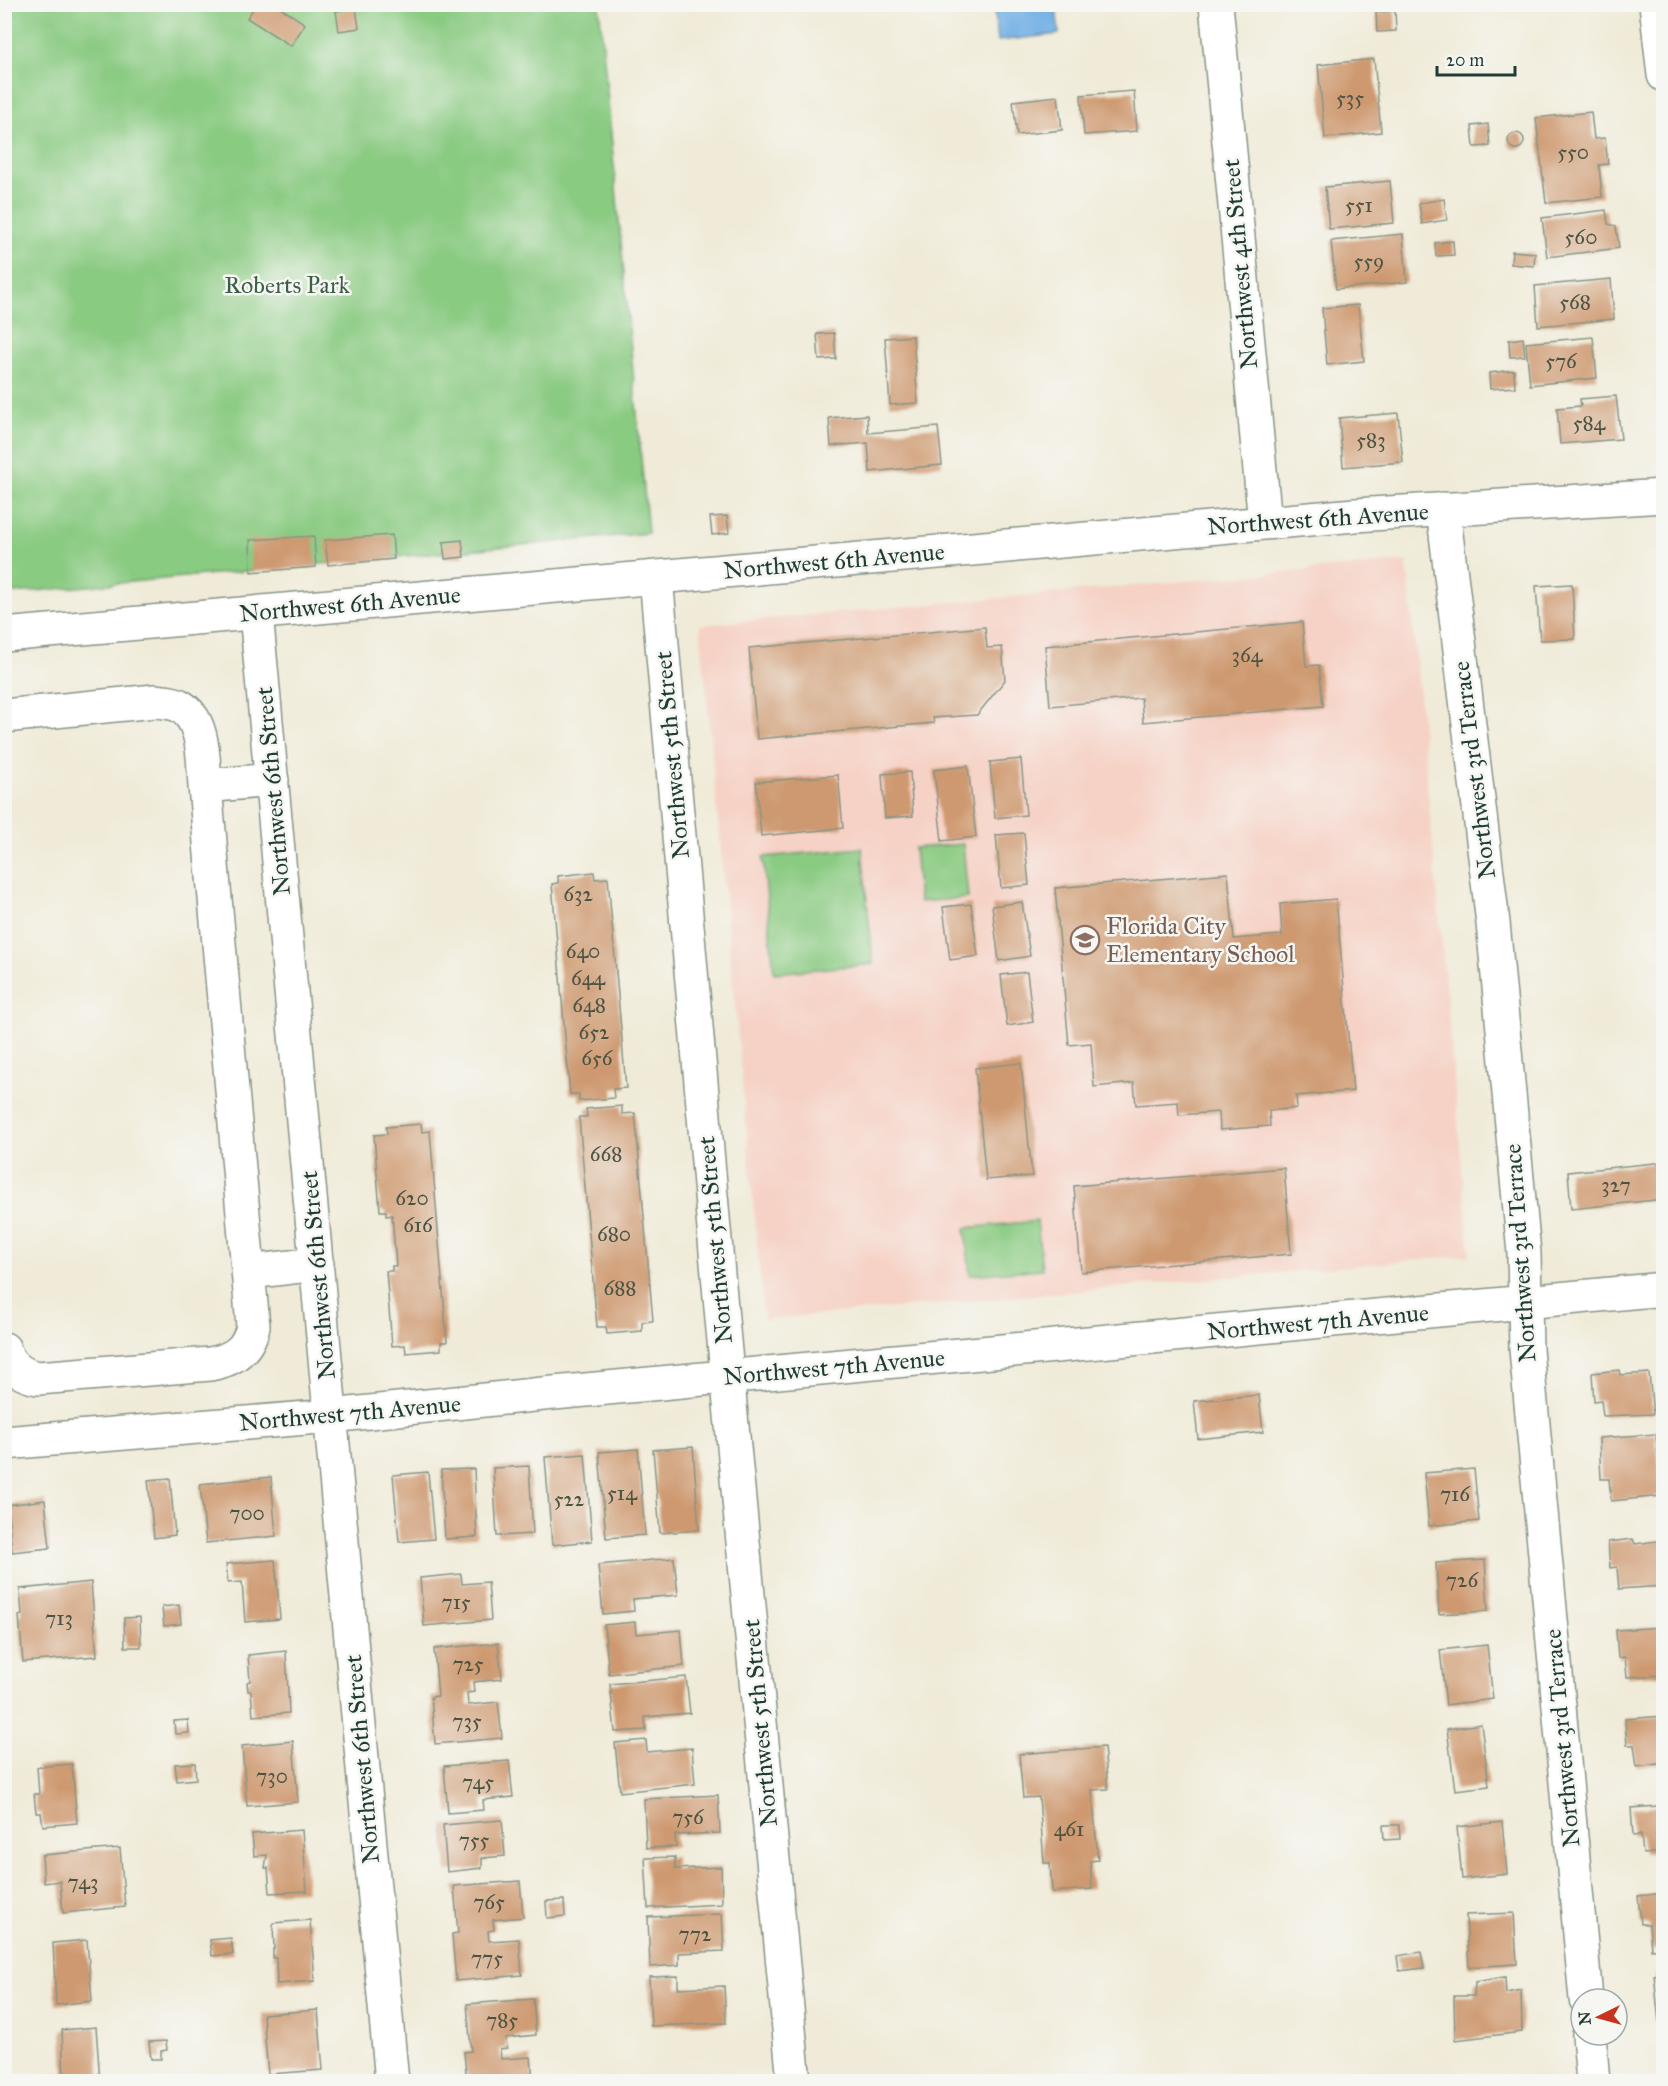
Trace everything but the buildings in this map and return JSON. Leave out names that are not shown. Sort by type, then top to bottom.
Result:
[{"type":"street","name":"Northwest 4th Street","points":[[1216,4],[1264,523]]},
{"type":"street","points":[[1656,4],[1664,75]]},
{"type":"street","name":"Northwest 6th Avenue","points":[[4,635],[1264,523],[1664,495]]},
{"type":"street","name":"Northwest 3rd Terrace","points":[[1443,509],[1493,922],[1524,1252],[1526,1349],[1585,1987]]},
{"type":"street","name":"Northwest 5th Street","points":[[656,576],[794,2082]]},
{"type":"street","name":"Northwest 6th Street","points":[[256,613],[392,2082]]},
{"type":"street","points":[[4,716],[144,702],[168,702],[178,705],[189,714],[199,733],[253,1326],[246,1345],[230,1360],[210,1364],[47,1378],[30,1376],[19,1370],[11,1364],[4,1349]]},
{"type":"street","points":[[205,786],[272,780]]},
{"type":"street","points":[[249,1272],[317,1264]]},
{"type":"street","name":"Northwest 7th Avenue","points":[[4,1443],[330,1416],[1664,1289]]},
{"type":"street","points":[[1590,2047],[1593,2082]]},
{"type":"shaded area","name":"Florida City Elementary School","points":[[1407,561],[1470,1255],[764,1320],[700,625]]},
{"type":"green space","name":"Roberts Park","points":[[4,5],[599,5],[648,533],[5,594]]},
{"type":"green space","points":[[963,844],[968,898],[919,902],[914,848]]},
{"type":"green space","points":[[862,848],[873,964],[774,973],[763,857]]},
{"type":"green space","points":[[1037,1221],[1042,1269],[970,1275],[965,1228]]},
{"type":"water","points":[[994,5],[1056,5],[1059,34],[998,41]]},
{"type":"place","name":"Florida City Elementary School","points":[[1085,940]]}]
